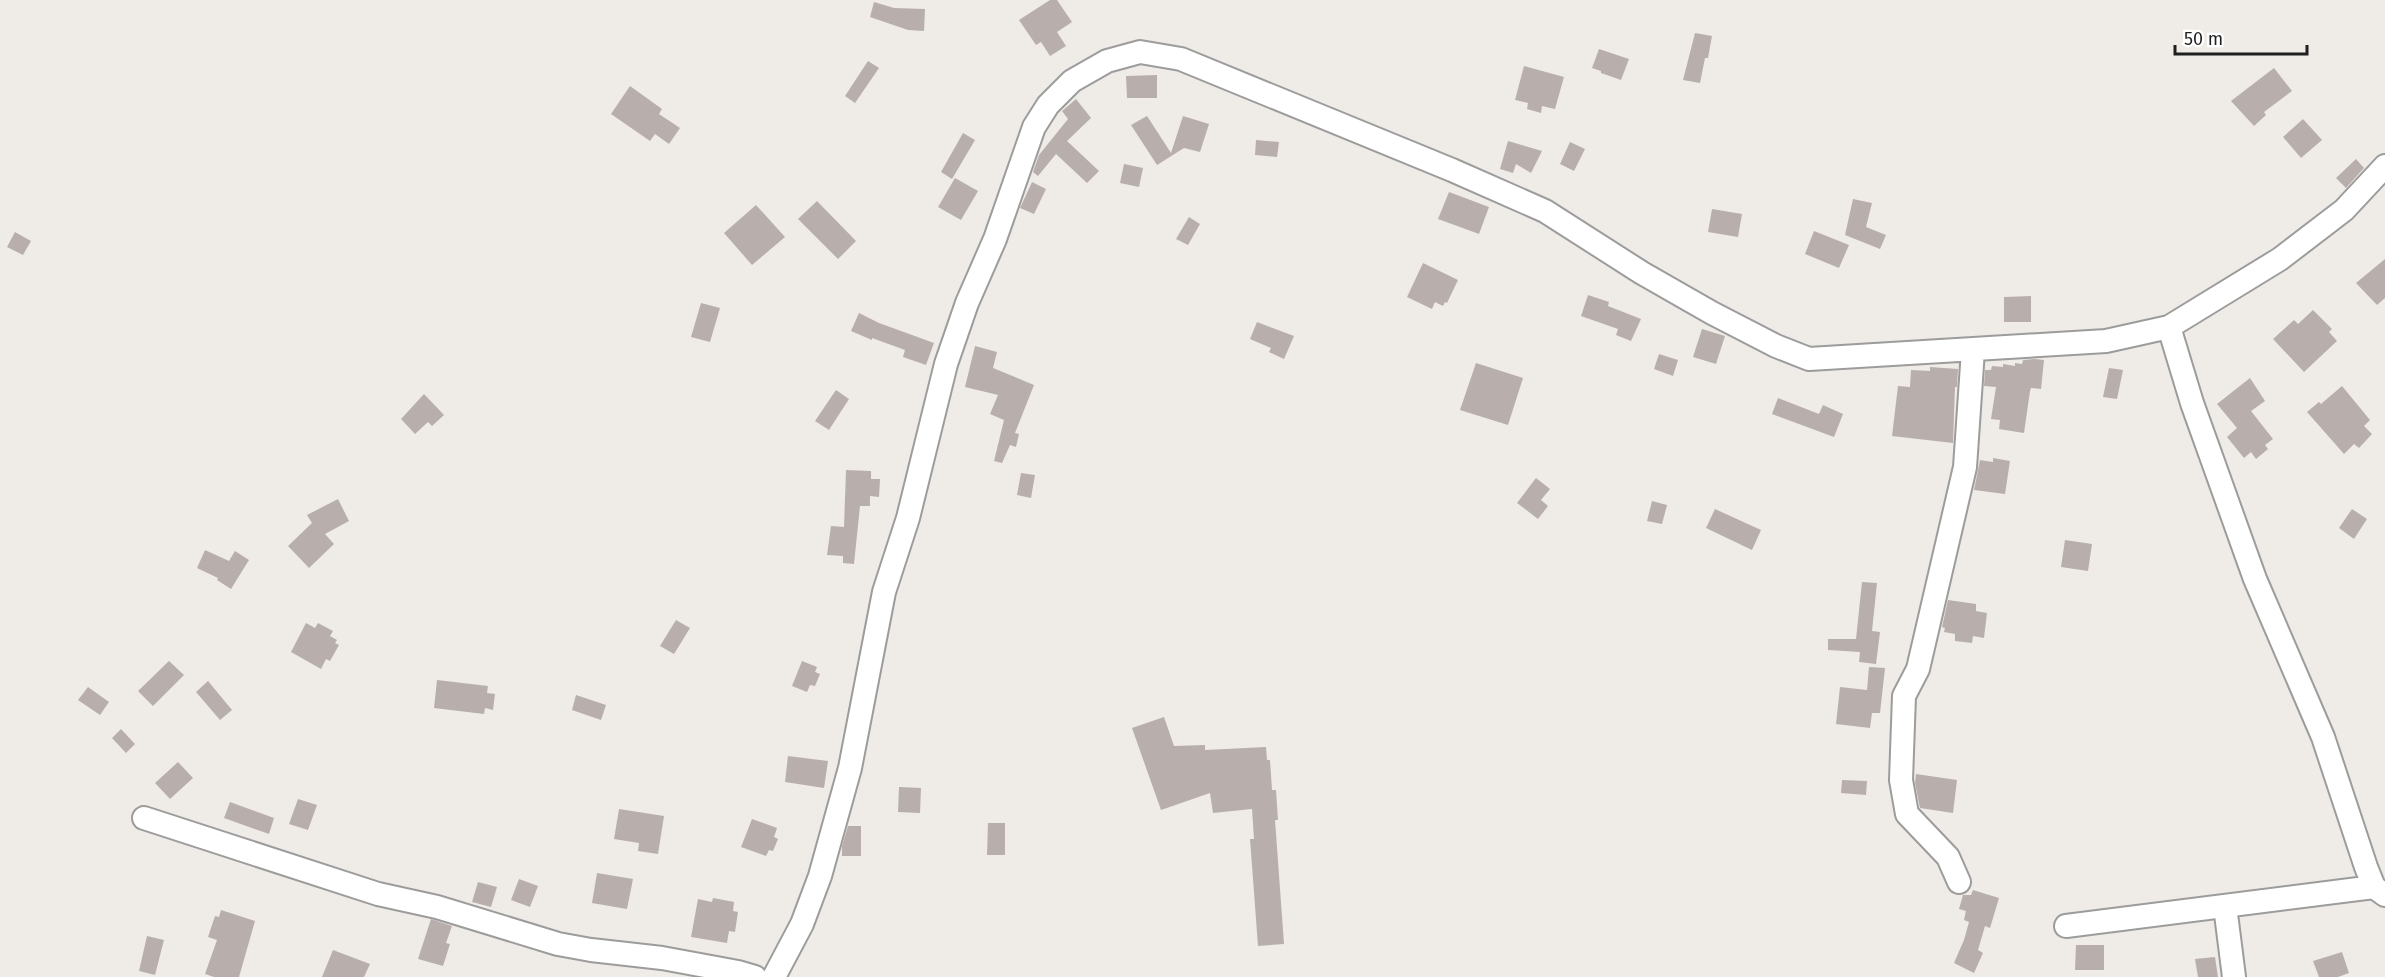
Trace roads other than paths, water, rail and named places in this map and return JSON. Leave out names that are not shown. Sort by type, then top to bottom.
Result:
[{"type":"street","points":[[774,977],[802,924],[820,876],[850,768],[884,592],[908,518],[946,364],[967,303],[995,239],[1034,128],[1048,105],[1072,81],[1107,62],[1140,52],[1181,59],[1452,170],[1545,211],[1642,273],[1712,313],[1776,346],[1809,359],[2106,342],[2169,327],[2280,260],[2344,210],[2385,166]]},
{"type":"street","points":[[2066,926],[2225,906],[2380,891],[2366,867],[2323,737],[2255,579],[2192,403],[2169,327]]},
{"type":"street","points":[[1959,882],[1948,857],[1907,814],[1901,780],[1904,696],[1918,669],[1965,467],[1973,350]]},
{"type":"street","points":[[144,818],[378,894],[437,907],[558,944],[662,958],[754,977]]},
{"type":"street","points":[[2225,906],[2234,977]]}]
